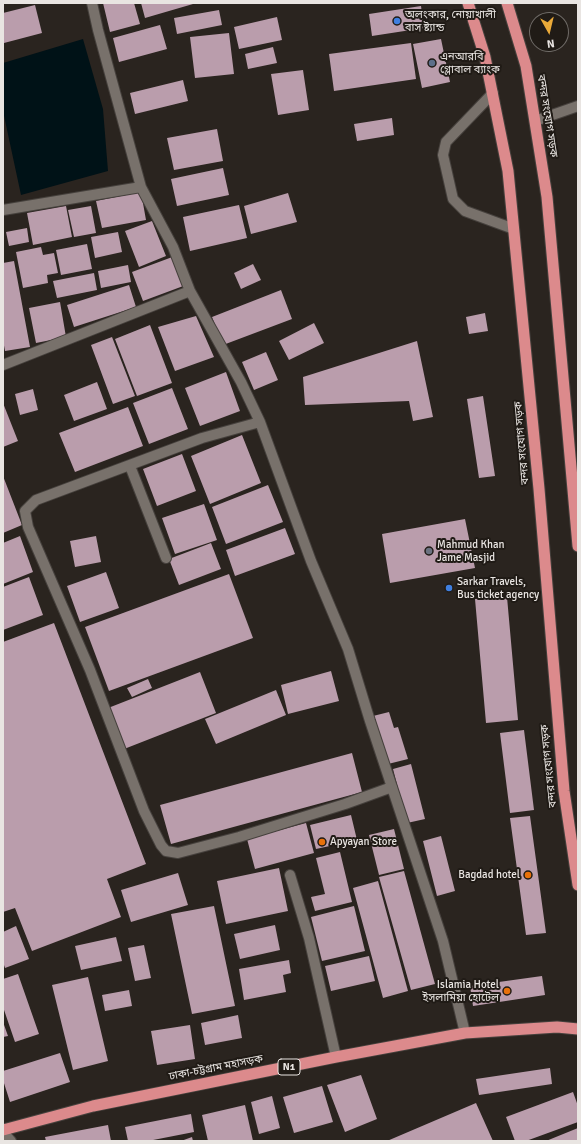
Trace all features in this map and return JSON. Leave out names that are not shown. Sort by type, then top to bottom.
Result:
[{"type":"highway","name":"বন্দর সংযোগ সড়ক","points":[[468,3],[486,57],[508,171],[539,489],[564,791],[578,885]]},
{"type":"highway","name":"বন্দর সংযোগ সড়ক","points":[[507,3],[526,66],[547,197],[578,546]]},
{"type":"highway","name":"ঢাকা-চট্টগ্রাম মহাসড়ক","points":[[3,1131],[93,1106],[336,1057],[465,1033],[557,1027],[578,1029]]},
{"type":"street","points":[[92,3],[141,188],[173,247],[190,291],[241,382],[260,422],[311,561],[348,649],[370,721],[443,941],[465,1033]]},
{"type":"street","points":[[493,93],[446,142],[443,155],[453,199],[465,210],[514,229]]},
{"type":"street","points":[[535,121],[578,106]]},
{"type":"street","points":[[3,210],[141,188]]},
{"type":"street","points":[[3,365],[190,291]]},
{"type":"street","points":[[260,422],[202,438],[36,500],[25,511],[28,527],[90,670],[144,811],[161,845],[166,851],[178,853],[247,834],[345,804],[392,787]]},
{"type":"street","points":[[130,466],[166,558]]},
{"type":"street","points":[[290,875],[309,938],[336,1057]]},
{"type":"street","points":[[3,1131],[11,1141]]},
{"type":"shaded area","points":[[83,39],[103,109],[108,171],[21,195],[3,111],[3,63]]},
{"type":"building","points":[[103,3],[134,3],[140,24],[110,32]]},
{"type":"building","points":[[141,3],[193,3],[193,4],[145,18]]},
{"type":"building","points":[[35,5],[42,33],[4,43],[3,13]]},
{"type":"building","name":"অলংকার, নোয়াখালী বাস ষ্ট্যান্ড","points":[[421,6],[424,28],[372,36],[369,14]]},
{"type":"building","points":[[219,10],[222,25],[177,34],[174,18]]},
{"type":"building","points":[[277,17],[282,40],[239,49],[234,27]]},
{"type":"building","points":[[160,25],[167,49],[119,62],[113,38]]},
{"type":"building","points":[[229,33],[234,74],[195,78],[190,37]]},
{"type":"building","name":"এনআরবি গ্লোবাল ব্যাংক","points":[[441,39],[450,82],[422,88],[413,44]]},
{"type":"building","points":[[411,43],[416,79],[334,91],[329,54]]},
{"type":"building","points":[[273,47],[277,63],[248,69],[245,54]]},
{"type":"building","points":[[303,70],[309,110],[278,115],[271,74]]},
{"type":"building","points":[[183,80],[188,101],[135,114],[130,93]]},
{"type":"building","points":[[392,118],[394,135],[357,141],[354,124]]},
{"type":"building","points":[[217,129],[223,161],[174,170],[167,138]]},
{"type":"building","points":[[223,168],[229,195],[177,206],[171,179]]},
{"type":"building","points":[[141,192],[146,220],[102,228],[96,201]]},
{"type":"building","points":[[288,193],[297,222],[251,234],[244,206]]},
{"type":"building","points":[[239,205],[247,238],[190,251],[183,217]]},
{"type":"building","points":[[66,206],[72,237],[33,245],[27,213]]},
{"type":"building","points":[[91,206],[96,233],[74,237],[68,210]]},
{"type":"building","points":[[152,221],[166,256],[139,267],[125,231]]},
{"type":"building","points":[[27,228],[29,242],[9,246],[6,232]]},
{"type":"building","points":[[118,232],[122,252],[95,258],[91,237]]},
{"type":"building","points":[[87,244],[92,269],[61,275],[56,250]]},
{"type":"building","points":[[41,247],[43,255],[54,253],[58,273],[47,275],[48,283],[23,288],[16,252]]},
{"type":"building","points":[[175,256],[186,285],[143,301],[132,272]]},
{"type":"building","points":[[14,261],[30,347],[5,351],[3,340],[3,263]]},
{"type":"building","points":[[253,264],[261,280],[241,289],[234,273]]},
{"type":"building","points":[[128,265],[131,282],[101,288],[98,271]]},
{"type":"building","points":[[94,273],[97,290],[57,298],[53,281]]},
{"type":"building","points":[[129,285],[136,307],[74,327],[67,305]]},
{"type":"building","points":[[281,290],[292,319],[223,345],[212,317]]},
{"type":"building","points":[[60,302],[66,337],[36,343],[29,308]]},
{"type":"building","points":[[485,313],[488,331],[469,334],[466,317]]},
{"type":"building","points":[[196,316],[214,357],[175,371],[158,327]]},
{"type":"building","points":[[314,323],[324,343],[289,360],[279,341]]},
{"type":"building","points":[[150,325],[172,383],[137,396],[115,339]]},
{"type":"building","points":[[112,337],[135,396],[113,404],[91,345]]},
{"type":"building","points":[[417,341],[433,417],[413,421],[409,401],[305,405],[303,377]]},
{"type":"building","points":[[266,352],[278,380],[254,390],[242,362]]},
{"type":"building","points":[[226,372],[240,411],[200,426],[185,388]]},
{"type":"building","points":[[97,382],[107,409],[74,421],[64,395]]},
{"type":"building","points":[[172,388],[188,429],[149,444],[133,403]]},
{"type":"building","points":[[33,389],[38,410],[20,415],[15,394]]},
{"type":"building","points":[[483,396],[495,476],[479,478],[467,399]]},
{"type":"building","points":[[3,403],[18,441],[3,447]]},
{"type":"building","points":[[128,407],[143,446],[75,472],[59,433]]},
{"type":"building","points":[[242,435],[261,483],[210,504],[191,456]]},
{"type":"building","points":[[182,454],[196,491],[157,506],[143,469]]},
{"type":"building","points":[[3,476],[22,525],[3,533]]},
{"type":"building","points":[[268,485],[283,522],[226,544],[212,507]]},
{"type":"building","points":[[204,504],[217,540],[175,554],[162,518]]},
{"type":"building","points":[[465,519],[475,568],[390,583],[382,534]]},
{"type":"building","points":[[285,528],[295,554],[235,576],[226,550]]},
{"type":"building","points":[[20,536],[33,572],[3,584],[3,543]]},
{"type":"building","points":[[96,536],[101,562],[75,567],[70,541]]},
{"type":"building","points":[[211,543],[221,569],[179,585],[169,559]]},
{"type":"building","points":[[106,572],[119,608],[80,622],[67,586]]},
{"type":"building","points":[[229,574],[253,638],[109,691],[85,627]]},
{"type":"building","points":[[29,577],[43,615],[3,630],[3,587]]},
{"type":"building","points":[[507,597],[518,720],[486,723],[475,599]]},
{"type":"building","points":[[54,623],[146,864],[107,879],[121,917],[32,951],[15,908],[3,912],[3,642]]},
{"type":"building","points":[[331,671],[339,701],[288,714],[281,685]]},
{"type":"building","points":[[200,672],[216,713],[119,751],[103,710]]},
{"type":"building","points":[[148,679],[152,688],[132,697],[127,688]]},
{"type":"building","points":[[276,690],[286,715],[216,744],[205,719]]},
{"type":"building","points":[[389,712],[394,728],[398,727],[408,759],[388,764],[373,716]]},
{"type":"building","points":[[524,730],[534,810],[510,813],[500,733]]},
{"type":"building","points":[[352,753],[362,792],[171,844],[160,805]]},
{"type":"building","points":[[411,764],[425,819],[407,823],[393,769]]},
{"type":"building","points":[[351,815],[357,840],[316,849],[310,825]]},
{"type":"building","name":"Bagdad hotel","points":[[530,816],[546,933],[526,935],[510,818]]},
{"type":"building","points":[[306,823],[314,853],[255,869],[247,839]]},
{"type":"building","points":[[394,829],[404,869],[379,875],[369,835]]},
{"type":"building","points":[[441,836],[455,891],[437,896],[423,841]]},
{"type":"building","points":[[340,852],[352,902],[315,911],[311,897],[325,894],[316,858]]},
{"type":"building","points":[[279,868],[288,911],[226,924],[217,881]]},
{"type":"building","points":[[404,871],[435,984],[411,990],[379,877]]},
{"type":"building","points":[[178,873],[188,905],[131,922],[121,890]]},
{"type":"building","points":[[378,881],[408,991],[383,998],[353,888]]},
{"type":"building","points":[[214,906],[235,1006],[192,1014],[171,914]]},
{"type":"building","points":[[354,906],[365,951],[322,961],[311,917]]},
{"type":"building","points":[[275,925],[280,950],[240,959],[234,934]]},
{"type":"building","points":[[16,926],[29,959],[5,968],[3,962],[3,932]]},
{"type":"building","points":[[116,937],[122,961],[81,970],[75,946]]},
{"type":"building","points":[[144,945],[151,978],[135,981],[128,948]]},
{"type":"building","points":[[369,956],[375,981],[331,991],[325,966]]},
{"type":"building","points":[[289,960],[291,973],[283,975],[286,992],[244,1000],[239,969]]},
{"type":"building","points":[[18,974],[39,1034],[15,1042],[3,1007],[3,979]]},
{"type":"building","name":"Islamia Hotel ইসলামিয়া হোটেল","points":[[542,976],[545,995],[473,1006],[470,986]]},
{"type":"building","points":[[88,977],[108,1061],[73,1070],[52,985]]},
{"type":"building","points":[[129,990],[132,1006],[105,1011],[102,995]]},
{"type":"building","points":[[238,1015],[242,1038],[205,1045],[201,1023]]},
{"type":"building","points":[[3,1022],[8,1036],[3,1037]]},
{"type":"building","points":[[190,1025],[195,1059],[157,1065],[151,1031]]},
{"type":"building","points":[[60,1053],[70,1082],[10,1102],[3,1080],[3,1071]]},
{"type":"building","points":[[550,1068],[552,1084],[479,1095],[476,1079]]},
{"type":"building","points":[[361,1075],[377,1119],[345,1132],[327,1085]]},
{"type":"building","points":[[322,1086],[333,1122],[294,1133],[283,1097]]},
{"type":"building","points":[[573,1092],[578,1106],[578,1122],[526,1141],[515,1141],[506,1117]]},
{"type":"building","points":[[272,1096],[280,1128],[259,1134],[251,1102]]},
{"type":"building","points":[[476,1103],[493,1141],[387,1141]]},
{"type":"building","points":[[245,1105],[253,1141],[208,1141],[202,1115]]},
{"type":"building","points":[[191,1114],[194,1132],[148,1141],[128,1141],[125,1127]]},
{"type":"building","points":[[108,1125],[111,1141],[46,1141],[45,1137]]},
{"type":"building","points":[[578,1128],[578,1141],[546,1141]]},
{"type":"building","points":[[192,1137],[193,1141],[181,1141]]},
{"type":"place","name":"অলংকার, নোয়াখালী বাস ষ্ট্যান্ড","points":[[397,21]]},
{"type":"place","name":"এনআরবি গ্লোবাল ব্যাংক","points":[[432,63]]},
{"type":"place","name":"Mahmud Khan Jame Masjid","points":[[429,551]]},
{"type":"place","name":"Sarkar Travels, Bus ticket agency","points":[[449,588]]},
{"type":"place","name":"Apyayan Store","points":[[322,842]]},
{"type":"place","name":"Bagdad hotel","points":[[528,875]]},
{"type":"place","name":"Islamia Hotel ইসলামিয়া হোটেল","points":[[507,991]]}]
